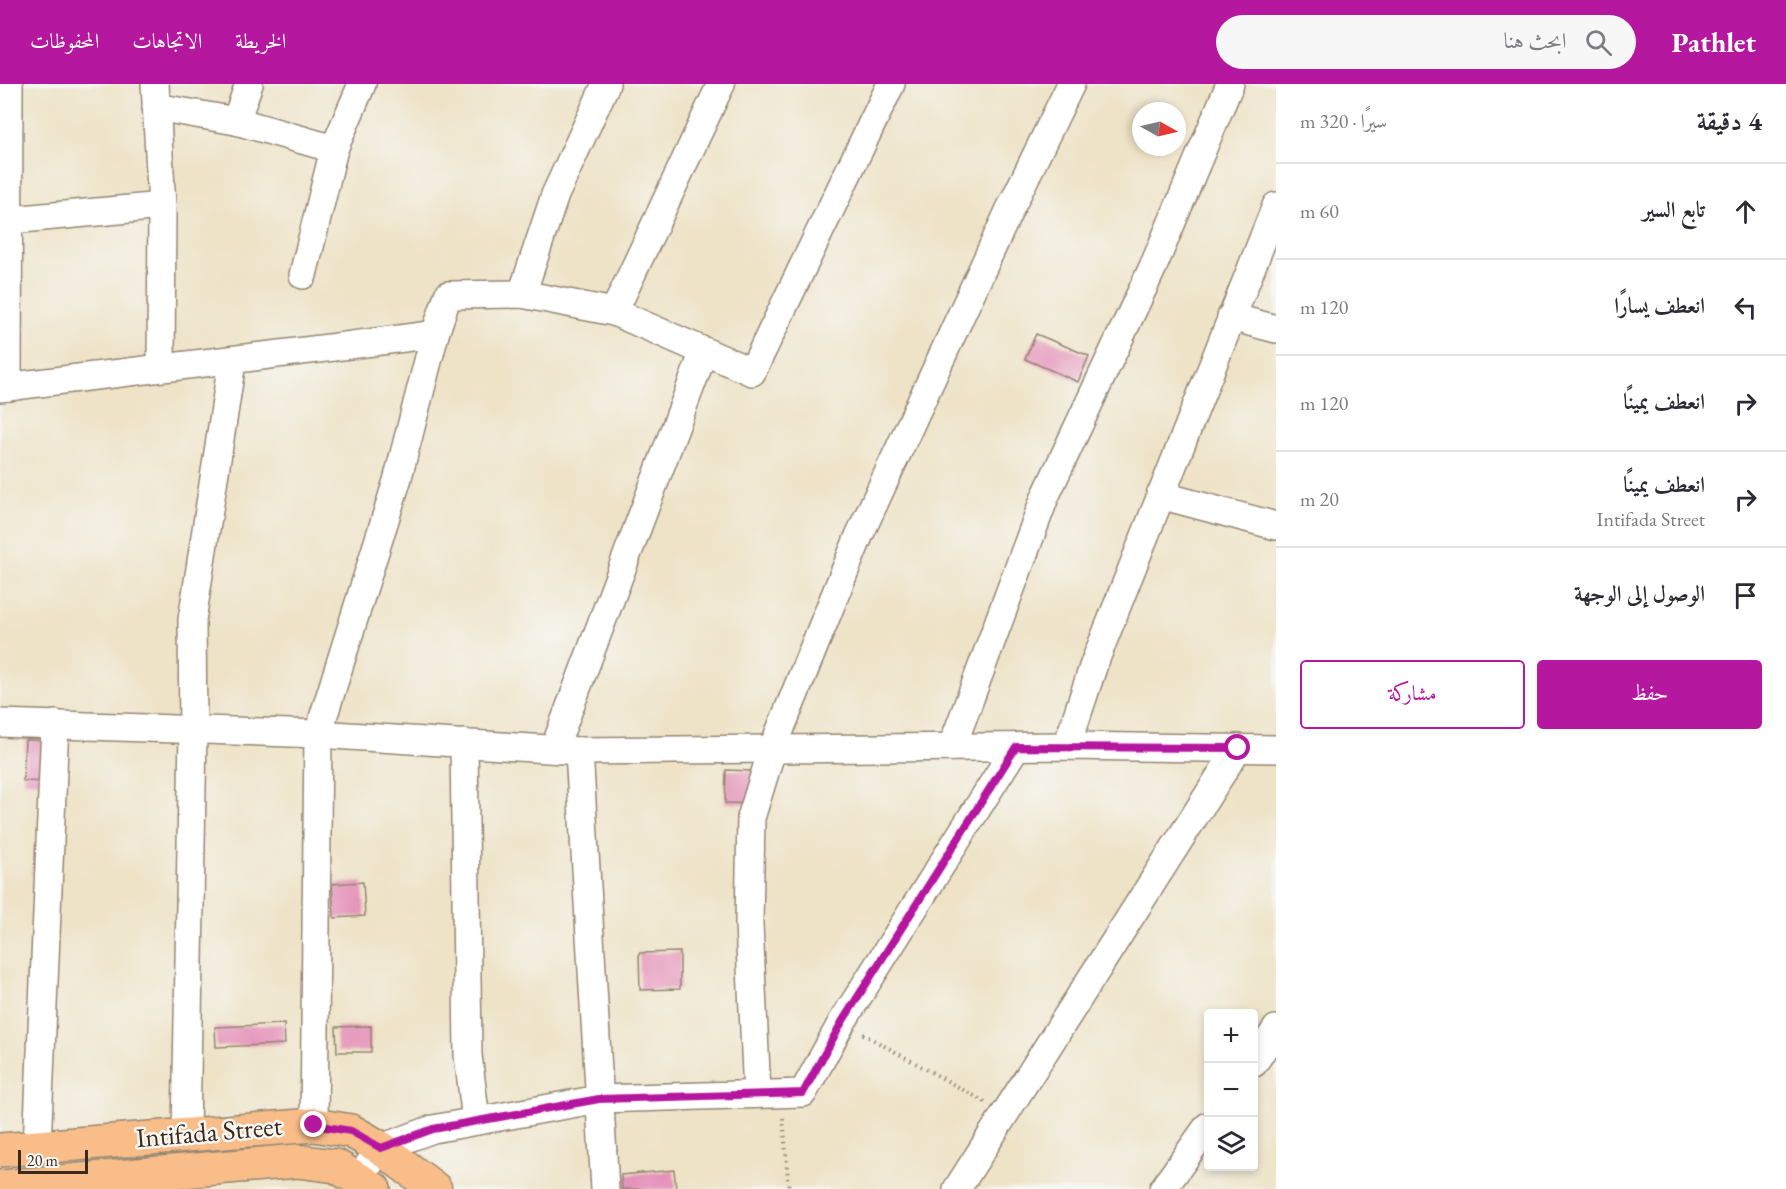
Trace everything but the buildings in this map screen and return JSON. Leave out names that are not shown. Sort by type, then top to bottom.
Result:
[{"type":"main road","name":"Intifada Street","points":[[0,1150],[300,1125],[351,1131],[381,1148],[435,1189]]},
{"type":"main road","name":"Intifada Street","points":[[0,1187],[124,1183],[287,1162],[336,1166],[366,1184]]},
{"type":"street","points":[[9,84],[4,221],[4,388],[161,367],[232,362],[435,334]]},
{"type":"street","points":[[236,121],[249,84]]},
{"type":"street","points":[[303,275],[334,149],[362,84]]},
{"type":"street","points":[[522,294],[555,195],[606,84]]},
{"type":"street","points":[[614,312],[721,84]]},
{"type":"street","points":[[287,1162],[300,1125],[318,734],[397,481],[435,334],[448,295],[522,294],[614,312],[752,372],[891,84]]},
{"type":"street","points":[[769,1094],[749,924],[751,818],[772,750],[859,536],[1010,209],[1071,84]]},
{"type":"street","points":[[952,747],[1045,496],[1153,267],[1230,84]]},
{"type":"street","points":[[161,367],[162,206],[156,96],[334,149]]},
{"type":"street","points":[[4,221],[162,206]]},
{"type":"street","points":[[1067,746],[1094,664],[1276,206]]},
{"type":"street","points":[[1231,317],[1276,329]]},
{"type":"street","points":[[605,1189],[567,750],[704,351]]},
{"type":"street","points":[[186,1134],[193,731],[192,620],[232,362]]},
{"type":"street","points":[[1160,495],[1276,526]]},
{"type":"street","points":[[0,723],[318,734],[567,750],[1067,746],[1276,749]]},
{"type":"street","points":[[37,1147],[55,724]]},
{"type":"street","points":[[465,743],[468,1055],[476,1121]]},
{"type":"street","points":[[366,1184],[381,1148],[433,1129],[599,1099],[803,1093],[842,1022],[1016,747]]},
{"type":"street","points":[[957,1189],[1238,748]]},
{"type":"street","points":[[1258,1057],[1276,1029]]},
{"type":"street","points":[[1163,1189],[1204,1133]]},
{"type":"path","points":[[842,1022],[1005,1114]]},
{"type":"path","points":[[769,1094],[789,1189]]},
{"type":"route","points":[[314,1125],[351,1131],[381,1148],[433,1129],[599,1099],[803,1093],[842,1022],[1016,747],[1238,748]]}]
